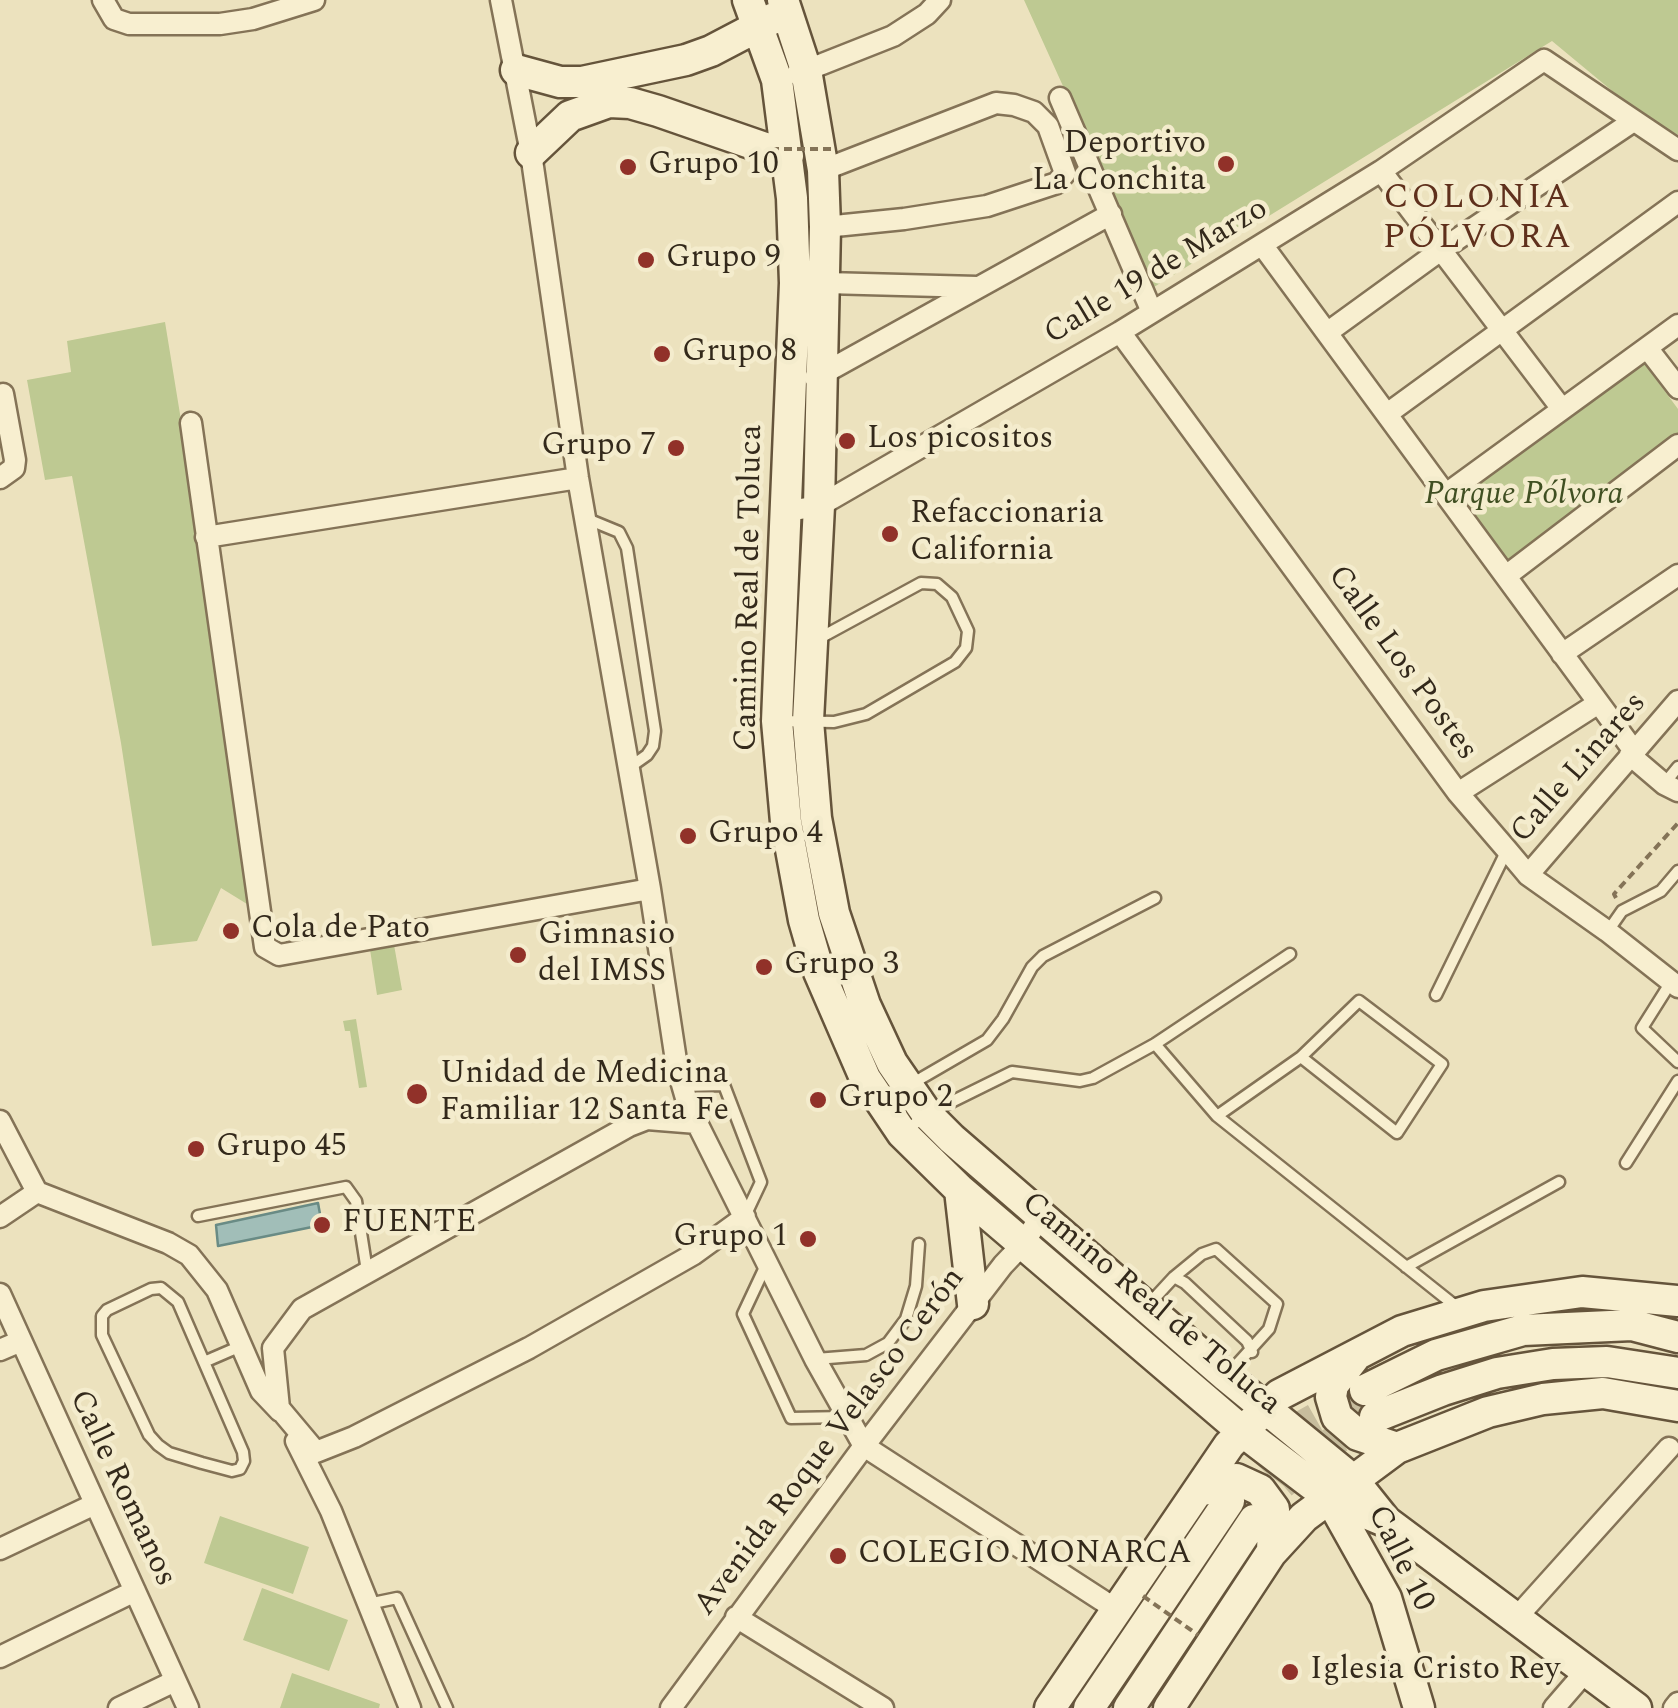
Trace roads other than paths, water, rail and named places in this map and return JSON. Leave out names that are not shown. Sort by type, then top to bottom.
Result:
[{"type":"main road","points":[[516,70],[560,82],[582,82],[686,60],[711,51],[753,13],[786,6]]},
{"type":"main road","name":"Camino Real de Toluca","points":[[786,6],[806,70],[827,186],[819,506],[796,642],[777,720],[786,822],[804,920],[819,972],[865,1078],[927,1114],[1264,1407],[1342,1489]]},
{"type":"main road","name":"Camino Real de Toluca","points":[[753,13],[777,80],[779,152],[792,198],[795,283],[788,511],[796,642],[808,721],[816,818],[834,913],[848,961],[885,1049],[902,1133],[960,1190],[1242,1431],[1342,1489],[1636,1708]]},
{"type":"main road","points":[[531,153],[570,116],[609,102],[658,110],[779,152]]},
{"type":"main road","points":[[792,198],[827,186]]},
{"type":"main road","points":[[819,972],[848,961]]},
{"type":"main road","points":[[960,1190],[973,1304]]},
{"type":"main road","points":[[1050,1708],[1130,1603],[1197,1492],[1242,1431],[1278,1395],[1402,1330],[1462,1312],[1582,1292],[1678,1301]]},
{"type":"main road","points":[[1678,1337],[1632,1326],[1523,1330],[1436,1355],[1370,1403],[1553,1364],[1607,1362],[1678,1373]]},
{"type":"main road","points":[[1360,1352],[1334,1385],[1333,1409],[1346,1429],[1397,1448]]},
{"type":"main road","points":[[1169,1708],[1271,1553],[1304,1517],[1397,1448],[1488,1412],[1544,1398],[1603,1394],[1678,1406]]},
{"type":"main road","points":[[1197,1492],[1236,1479],[1260,1490],[1274,1509],[1271,1553]]},
{"type":"main road","name":"Calle 10","points":[[1342,1489],[1386,1598],[1419,1708]]},
{"type":"main road","points":[[1090,1708],[1229,1500]]},
{"type":"main road","points":[[1128,1708],[1254,1520]]},
{"type":"street","points":[[103,0],[114,19],[129,24],[220,24],[253,19],[314,0]]},
{"type":"street","points":[[501,0],[531,153],[578,478],[682,1086],[696,1123],[814,1359],[864,1446],[1130,1603]]},
{"type":"street","points":[[777,80],[893,36],[927,14],[940,0]]},
{"type":"street","name":"Calle 19 de Marzo","points":[[788,511],[819,506],[1120,332],[1382,171],[1544,60],[1632,122]]},
{"type":"street","points":[[1060,98],[1152,312]]},
{"type":"street","points":[[996,103],[1034,112],[1048,126],[1065,173],[1057,183],[987,206],[904,220],[827,186],[996,103]]},
{"type":"street","points":[[1328,332],[1632,122],[1678,150]]},
{"type":"street","points":[[1382,171],[1562,409]]},
{"type":"street","points":[[1387,414],[1678,202]]},
{"type":"street","points":[[791,393],[1111,214]]},
{"type":"street","points":[[1262,246],[1632,753],[1673,780]]},
{"type":"street","points":[[826,283],[979,287]]},
{"type":"street","points":[[1446,494],[1678,325]]},
{"type":"street","name":"Calle Los Postes","points":[[1120,332],[1458,792],[1528,875],[1608,930],[1674,984]]},
{"type":"street","points":[[1648,349],[1678,388]]},
{"type":"street","points":[[0,478],[14,468],[15,460],[3,394]]},
{"type":"street","points":[[191,424],[262,940],[271,953],[279,955],[650,889]]},
{"type":"street","points":[[1506,576],[1678,445]]},
{"type":"street","points":[[206,538],[578,478]]},
{"type":"street","points":[[1562,654],[1678,575]]},
{"type":"street","name":"Calle Linares","points":[[1528,875],[1678,702]]},
{"type":"street","points":[[1458,792],[1598,704]]},
{"type":"street","points":[[410,1708],[331,1511],[279,1408],[272,1348],[302,1310],[628,1126],[646,1118],[696,1123]]},
{"type":"street","points":[[0,1121],[8,1159],[37,1192],[168,1242],[189,1255],[217,1290],[261,1392],[316,1452],[354,1437],[546,1338],[694,1254],[744,1217]]},
{"type":"street","points":[[0,1218],[37,1192]]},
{"type":"street","name":"Avenida Roque Velasco Cerón","points":[[671,1708],[864,1446],[1041,1216]]},
{"type":"street","name":"Calle Romanos","points":[[0,1294],[188,1708]]},
{"type":"street","points":[[0,1350],[20,1340]]},
{"type":"street","points":[[1517,1617],[1669,1448]]},
{"type":"street","points":[[0,1548],[95,1504]]},
{"type":"street","points":[[0,1657],[135,1592]]},
{"type":"street","points":[[736,1617],[883,1708]]},
{"type":"street","points":[[1554,1708],[1586,1670]]},
{"type":"street","points":[[119,1708],[175,1681]]},
{"type":"lane","points":[[585,518],[620,532],[627,548],[655,731],[647,756],[629,767]]},
{"type":"lane","points":[[777,720],[834,722],[866,714],[955,662],[966,648],[968,631],[952,596],[938,584],[921,583],[796,642]]},
{"type":"lane","points":[[1436,995],[1507,850]]},
{"type":"lane","points":[[1608,930],[1622,911],[1661,890],[1678,871]]},
{"type":"lane","points":[[894,1093],[987,1040],[1004,1019],[1032,967],[1043,956],[1156,898]]},
{"type":"lane","points":[[902,1133],[927,1114],[1012,1072],[1093,1078],[1155,1044],[1290,954]]},
{"type":"lane","points":[[1674,984],[1642,1028],[1678,1062]]},
{"type":"lane","points":[[1217,1116],[1302,1057],[1359,1002],[1442,1064],[1397,1133],[1302,1057]]},
{"type":"lane","points":[[1155,1044],[1217,1116],[1462,1312]]},
{"type":"lane","points":[[1626,1164],[1678,1081]]},
{"type":"lane","points":[[682,1086],[724,1085],[761,1182],[744,1217]]},
{"type":"lane","points":[[1406,1266],[1559,1182]]},
{"type":"lane","points":[[198,1216],[346,1187],[356,1201],[368,1272]]},
{"type":"lane","points":[[814,1359],[866,1356],[888,1343],[906,1319],[916,1286],[919,1244]]},
{"type":"lane","points":[[1146,1307],[1202,1254],[1216,1249],[1278,1304],[1270,1329],[1226,1376]]},
{"type":"lane","points":[[766,1264],[743,1314],[791,1418],[846,1418]]},
{"type":"lane","points":[[1174,1278],[1185,1283],[1247,1341],[1252,1352]]},
{"type":"lane","points":[[161,1288],[178,1302],[204,1362],[243,1452],[240,1469],[232,1471],[202,1463],[169,1453],[158,1445],[149,1434],[102,1335],[102,1316],[107,1310],[161,1288]]},
{"type":"lane","points":[[204,1362],[242,1346]]},
{"type":"lane","points":[[367,1604],[397,1598],[448,1708]]},
{"type":"water","points":[[318,1203],[322,1225],[218,1246],[216,1225]]},
{"type":"tunnel","points":[[1229,1500],[1294,1430],[1365,1390]]},
{"type":"tunnel","points":[[1254,1520],[1282,1484],[1332,1442],[1372,1419]]},
{"type":"place","name":"Deportivo La Conchita","points":[[1226,164]]},
{"type":"place","name":"Grupo 10","points":[[628,167]]},
{"type":"place","name":"Grupo 9","points":[[646,260]]},
{"type":"place","name":"Grupo 8","points":[[662,354]]},
{"type":"place","name":"Los picositos","points":[[847,441]]},
{"type":"place","name":"Grupo 7","points":[[676,448]]},
{"type":"place","name":"Refaccionaria California","points":[[890,534]]},
{"type":"place","name":"Grupo 4","points":[[688,836]]},
{"type":"place","name":"Cola de Pato","points":[[231,931]]},
{"type":"place","name":"Gimnasio del IMSS","points":[[518,955]]},
{"type":"place","name":"Grupo 3","points":[[764,967]]},
{"type":"place","name":"Unidad de Medicina Familiar 12 Santa Fe","points":[[417,1094]]},
{"type":"place","name":"Grupo 2","points":[[818,1100]]},
{"type":"place","name":"Grupo 45","points":[[196,1149]]},
{"type":"place","name":"FUENTE","points":[[322,1225]]},
{"type":"place","name":"Grupo 1","points":[[808,1239]]},
{"type":"place","name":"COLEGIO MONARCA","points":[[838,1556]]},
{"type":"place","name":"Iglesia Cristo Rey","points":[[1290,1672]]},
{"type":"district","name":"COLONIA PÓLVORA","points":[[1478,220]]},
{"type":"park label","name":"Parque Pólvora","points":[[1524,497]]}]
